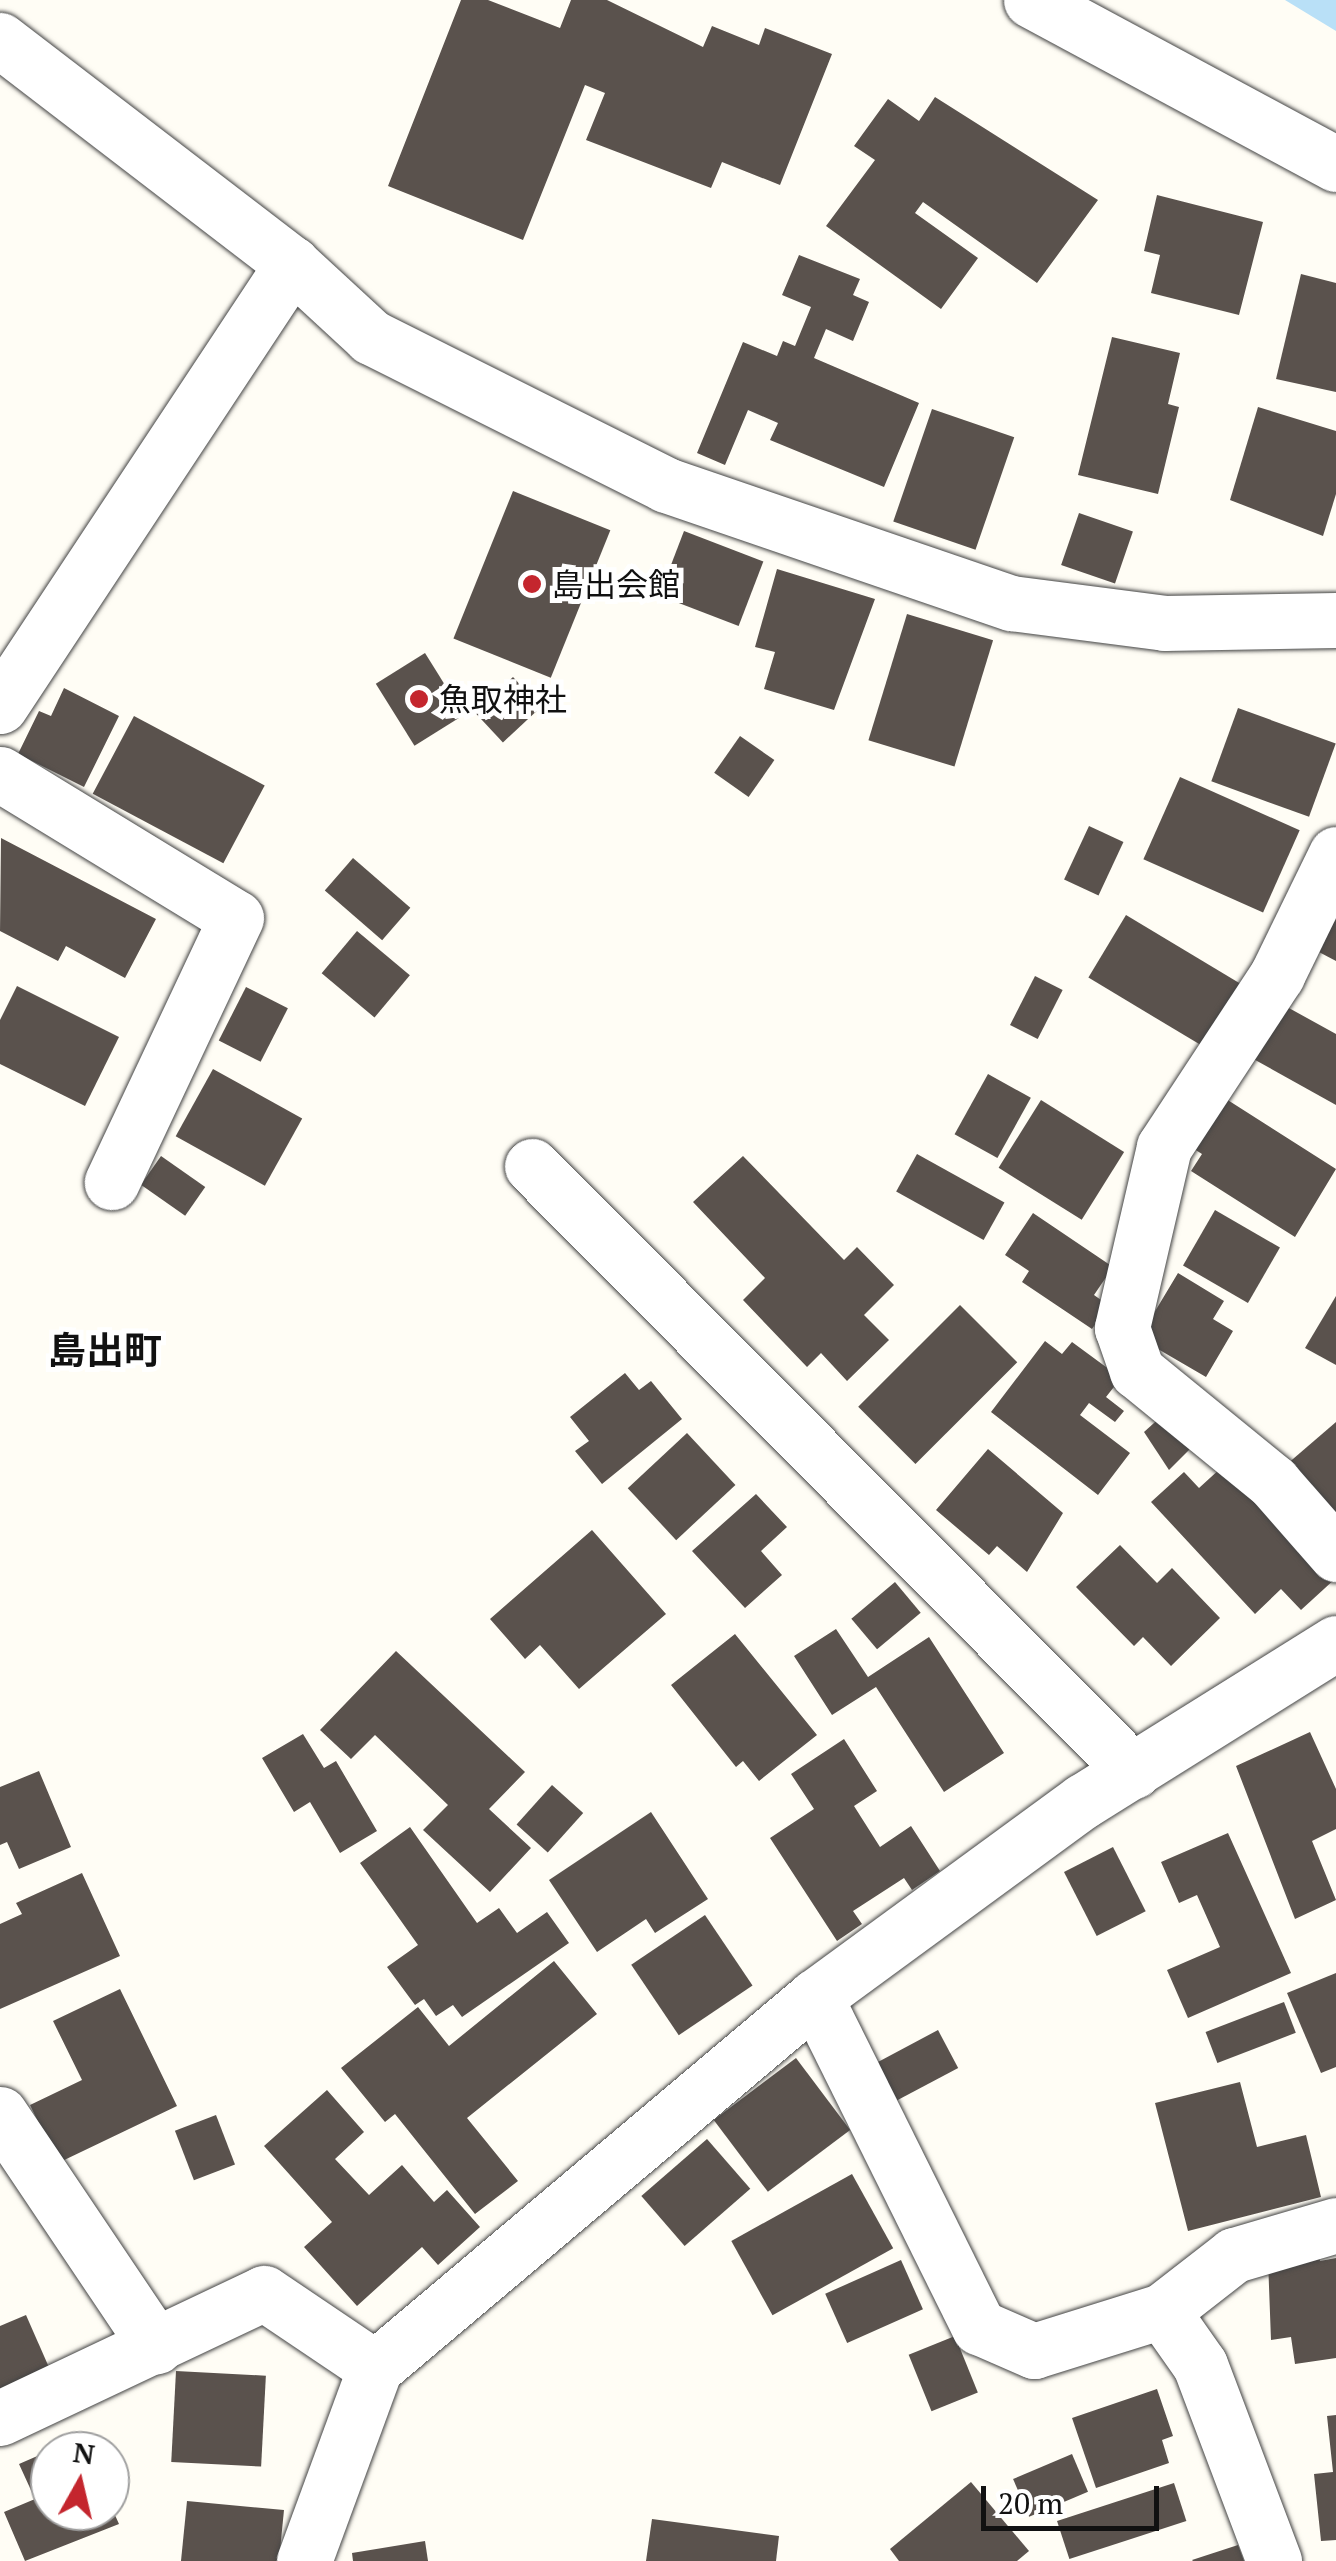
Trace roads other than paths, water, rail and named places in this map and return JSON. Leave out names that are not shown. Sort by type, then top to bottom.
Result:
[{"type":"street","points":[[1031,0],[1336,164]]},
{"type":"street","points":[[0,40],[292,264],[371,337],[666,485],[1011,603],[1164,623],[1336,620]]},
{"type":"street","points":[[0,706],[292,264]]},
{"type":"street","points":[[0,774],[236,918],[112,1182]]},
{"type":"street","points":[[1336,854],[1276,975],[1164,1148],[1122,1328],[1137,1371],[1273,1482],[1336,1554]]},
{"type":"street","points":[[532,1166],[1133,1771]]},
{"type":"street","points":[[304,2561],[375,2368],[815,1997],[1133,1771],[1336,1643]]},
{"type":"street","points":[[815,1997],[979,2327],[1034,2351],[1162,2311],[1234,2256],[1336,2224]]},
{"type":"street","points":[[0,2114],[156,2346]]},
{"type":"street","points":[[0,2418],[264,2292],[375,2368]]},
{"type":"street","points":[[1162,2311],[1200,2365],[1274,2561]]},
{"type":"water","points":[[1285,0],[1336,0],[1336,31]]},
{"type":"place","name":"島出会館","points":[[532,584]]},
{"type":"place","name":"魚取神社","points":[[419,699]]},
{"type":"district","name":"島出町","points":[[105,1351]]}]
